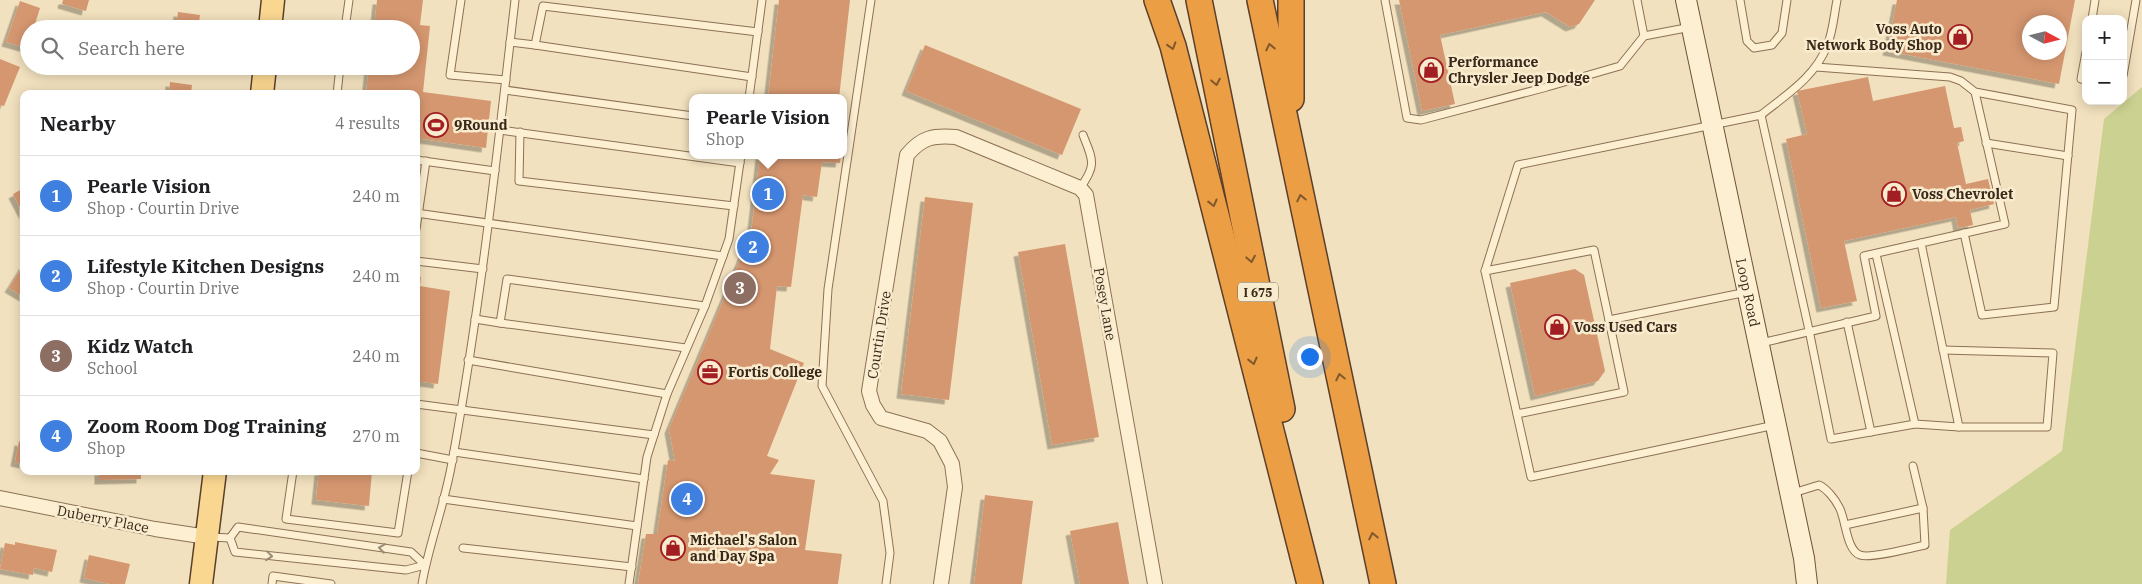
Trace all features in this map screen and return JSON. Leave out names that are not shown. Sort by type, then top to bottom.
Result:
[{"type":"highway","points":[[1156,0],[1173,46],[1310,584]]},
{"type":"highway","name":"I 675","points":[[1199,0],[1317,584]]},
{"type":"highway","points":[[1260,0],[1384,584]]},
{"type":"highway","points":[[1290,146],[1291,0]]},
{"type":"main road","points":[[271,20],[273,0]]},
{"type":"main road","points":[[262,90],[264,75]]},
{"type":"main road","points":[[201,584],[215,475]]},
{"type":"street","name":"Loop Road","points":[[1686,0],[1804,558],[1806,584]]},
{"type":"street","name":"Courtin Drive","points":[[941,584],[955,486],[952,464],[940,441],[927,431],[881,418],[873,405],[870,391],[907,155],[916,145],[927,139],[941,136],[956,137],[1080,188]]},
{"type":"street","name":"Posey Lane","points":[[1080,188],[1086,195],[1155,584]]},
{"type":"street","name":"Duberry Place","points":[[0,498],[155,529],[207,537]]},
{"type":"lane","points":[[346,20],[349,0]]},
{"type":"lane","points":[[461,0],[450,75],[506,80]]},
{"type":"lane","points":[[422,584],[425,565],[454,456],[489,224],[515,0]]},
{"type":"lane","points":[[750,94],[762,0]]},
{"type":"lane","points":[[871,0],[828,289],[822,386],[883,501],[890,553],[886,584]]},
{"type":"lane","points":[[1385,0],[1407,118],[1421,120],[1620,66],[1644,36],[1691,27]]},
{"type":"lane","points":[[1637,0],[1644,36]]},
{"type":"lane","points":[[1740,0],[1747,41],[1754,48],[1772,45],[1782,33],[1787,0]]},
{"type":"lane","points":[[1776,425],[1531,477],[1485,271],[1518,164],[1712,124],[1761,116],[1798,86],[1816,67],[1828,45],[1837,0]]},
{"type":"lane","points":[[2093,15],[2095,0]]},
{"type":"lane","points":[[2126,60],[2136,0]]},
{"type":"lane","points":[[535,45],[543,6],[758,32]]},
{"type":"lane","points":[[510,42],[752,77]]},
{"type":"lane","points":[[1816,67],[1950,77],[1961,81],[1974,92],[2072,110],[2054,306],[1982,316],[1964,233]]},
{"type":"lane","points":[[337,90],[339,75]]},
{"type":"lane","points":[[505,90],[689,115]]},
{"type":"lane","points":[[1758,344],[1809,330],[1876,316],[1864,256],[2005,224],[1974,92]]},
{"type":"lane","points":[[1761,116],[1809,330],[1831,439],[1916,424],[1959,427],[2047,426],[2053,353],[1943,350]]},
{"type":"lane","points":[[500,130],[689,156]]},
{"type":"lane","points":[[520,132],[518,181],[734,206]]},
{"type":"lane","points":[[1080,188],[1090,174],[1092,158],[1084,135]]},
{"type":"lane","points":[[1986,143],[2068,156]]},
{"type":"lane","points":[[712,159],[740,163]]},
{"type":"lane","points":[[629,584],[647,457],[667,394],[704,306],[729,239],[741,159]]},
{"type":"lane","points":[[420,160],[495,171]]},
{"type":"lane","points":[[420,200],[426,161]]},
{"type":"lane","points":[[420,213],[723,256]]},
{"type":"lane","points":[[1921,243],[1959,427]]},
{"type":"lane","points":[[1485,271],[1594,250],[1624,392],[1517,414]]},
{"type":"lane","points":[[1876,254],[1916,424]]},
{"type":"lane","points":[[420,261],[482,269]]},
{"type":"lane","points":[[500,323],[507,280],[704,306]]},
{"type":"lane","points":[[1609,320],[1748,292]]},
{"type":"lane","points":[[474,319],[686,348]]},
{"type":"lane","points":[[1847,322],[1871,432]]},
{"type":"lane","points":[[468,360],[667,394]]},
{"type":"lane","points":[[420,405],[654,435]]},
{"type":"lane","points":[[420,453],[644,479]]},
{"type":"lane","points":[[1790,494],[1819,484],[1826,489],[1839,506],[1852,550],[1860,556],[1870,556],[1925,545],[1923,508],[1913,466]]},
{"type":"lane","points":[[292,475],[286,519],[398,533],[407,475]]},
{"type":"lane","points":[[443,499],[637,526]]},
{"type":"lane","points":[[1845,525],[1923,508]]},
{"type":"lane","points":[[230,538],[238,527],[411,552],[425,565]]},
{"type":"lane","points":[[207,537],[230,538]]},
{"type":"lane","points":[[230,538],[235,552],[406,570],[425,565]]},
{"type":"lane","points":[[463,548],[632,567]]},
{"type":"lane","points":[[272,584],[273,576],[331,584]]},
{"type":"green space","points":[[2142,87],[2142,584],[1946,584],[1950,530],[2062,451],[2104,119],[2121,105],[2127,105],[2127,100]]},
{"type":"building","points":[[63,0],[89,0],[86,11],[62,4]]},
{"type":"building","points":[[377,0],[423,0],[420,25],[420,20],[375,20]]},
{"type":"building","points":[[779,0],[850,0],[839,94],[768,94]]},
{"type":"building","name":"Performance Chrysler Jeep Dodge","points":[[1399,0],[1595,0],[1579,24],[1570,27],[1546,12],[1440,35],[1455,104],[1422,111]]},
{"type":"building","name":"Voss Auto Network Body Shop","points":[[1897,0],[2075,0],[2067,42],[2067,15],[2022,15],[2022,60],[2064,60],[2059,84],[1887,51]]},
{"type":"building","points":[[20,1],[40,8],[36,20],[20,20],[20,46],[6,42]]},
{"type":"building","points":[[178,12],[200,15],[199,20],[177,20]]},
{"type":"building","points":[[420,25],[430,26],[423,92],[491,101],[486,148],[420,139],[420,90],[366,90],[368,75],[420,75]]},
{"type":"building","points":[[925,45],[1081,109],[1062,155],[906,91]]},
{"type":"building","points":[[0,59],[20,67],[4,106],[0,105]]},
{"type":"building","name":"Voss Chevrolet","points":[[1868,77],[1873,101],[1945,86],[1954,128],[1961,127],[1964,141],[1957,143],[1966,184],[1988,179],[1994,204],[1970,210],[1973,225],[1958,228],[1956,217],[1844,241],[1857,301],[1821,308],[1786,139],[1807,134],[1797,91]]},
{"type":"building","points":[[170,82],[192,85],[191,90],[169,90]]},
{"type":"building","points":[[760,159],[840,159],[840,163],[822,162],[817,197],[803,195],[791,287],[777,286],[770,349],[804,363],[767,456],[779,460],[770,474],[815,480],[805,550],[842,554],[838,584],[638,584],[646,534],[657,534],[668,460],[675,461],[669,429],[751,234]]},
{"type":"building","points":[[20,190],[20,207],[13,194]]},
{"type":"building","points":[[925,197],[973,203],[949,400],[901,394]]},
{"type":"building","points":[[1065,244],[1099,437],[1052,445],[1018,252]]},
{"type":"building","name":"Voss Used Cars","points":[[1575,269],[1584,275],[1605,371],[1598,381],[1535,396],[1510,283]]},
{"type":"building","points":[[20,270],[20,295],[9,288]]},
{"type":"building","points":[[420,286],[450,291],[438,384],[420,382]]},
{"type":"building","points":[[19,441],[20,441],[20,463],[15,462]]},
{"type":"building","points":[[99,475],[141,475],[141,479],[99,480]]},
{"type":"building","points":[[319,475],[372,475],[369,506],[316,500]]},
{"type":"building","points":[[985,495],[1033,501],[1022,584],[974,584]]},
{"type":"building","points":[[1118,522],[1129,584],[1080,584],[1070,531]]},
{"type":"building","points":[[15,542],[57,550],[52,572],[34,568],[33,575],[0,569],[5,543],[15,545]]},
{"type":"building","points":[[89,555],[130,564],[125,584],[110,584],[84,578]]},
{"type":"place","name":"Voss Auto Network Body Shop","points":[[1960,37]]},
{"type":"place","name":"Performance Chrysler Jeep Dodge","points":[[1431,70]]},
{"type":"place","name":"9Round","points":[[436,125]]},
{"type":"place","name":"Pearle Vision","points":[[768,194]]},
{"type":"place","name":"Voss Chevrolet","points":[[1894,194]]},
{"type":"place","name":"Lifestyle Kitchen Designs","points":[[753,247]]},
{"type":"place","name":"Kidz Watch","points":[[740,288]]},
{"type":"place","name":"Voss Used Cars","points":[[1557,327]]},
{"type":"place","name":"Fortis College","points":[[710,372]]},
{"type":"place","name":"Zoom Room Dog Training","points":[[687,499]]},
{"type":"place","name":"Michael's Salon and Day Spa","points":[[673,548]]}]
